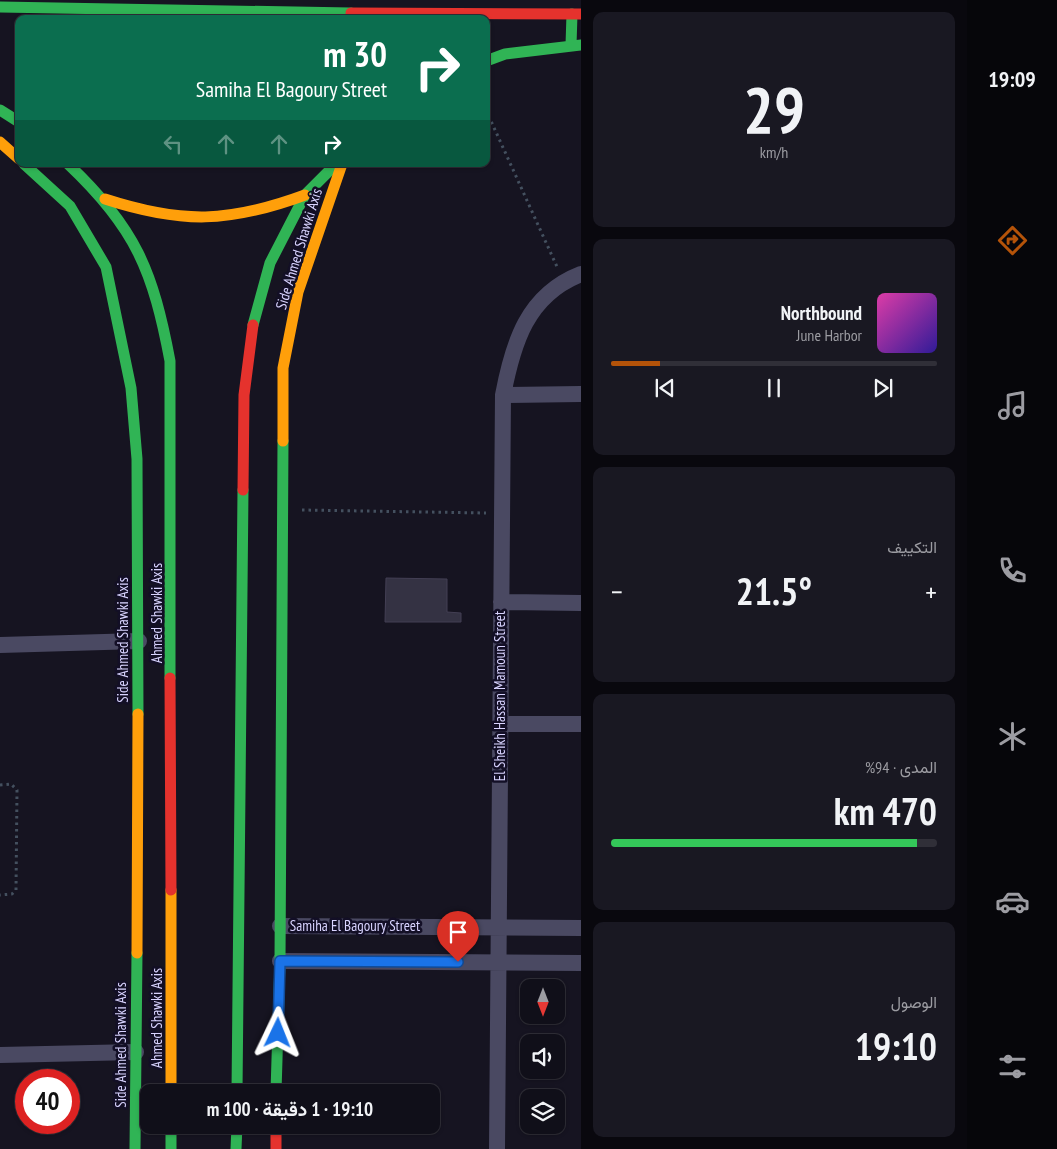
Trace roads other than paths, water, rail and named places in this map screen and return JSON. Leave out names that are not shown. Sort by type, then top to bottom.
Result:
[{"type":"main road","points":[[0,7],[330,13],[576,14],[576,45],[505,54],[490,59]]},
{"type":"main road","points":[[0,110],[15,119]]},
{"type":"main road","points":[[0,142],[15,155]]},
{"type":"main road","name":"Side Ahmed Shawki Axis","points":[[27,167],[70,206],[106,266],[131,388],[137,459],[139,640],[136,1149]]},
{"type":"main road","name":"Ahmed Shawki Axis","points":[[71,167],[105,199],[128,228],[148,270],[162,315],[170,361],[172,1084]]},
{"type":"main road","points":[[237,1084],[244,395],[253,325],[270,263],[305,195],[333,167]]},
{"type":"main road","name":"Side Ahmed Shawki Axis","points":[[276,1084],[280,961],[283,368],[298,292],[341,167]]},
{"type":"main road","points":[[105,199],[137,211],[171,217],[206,219],[257,212],[305,195]]},
{"type":"main road","points":[[172,1134],[172,1149]]},
{"type":"main road","points":[[236,1134],[236,1149]]},
{"type":"main road","points":[[276,1134],[276,1149]]},
{"type":"street","name":"El Sheikh Hassan Mamoun Street","points":[[497,1149],[503,395],[510,358],[523,327],[539,302],[563,281],[581,274]]},
{"type":"street","points":[[503,395],[581,394]]},
{"type":"street","points":[[501,602],[581,603]]},
{"type":"street","points":[[0,645],[139,640]]},
{"type":"street","points":[[501,724],[581,724]]},
{"type":"street","name":"Samiha El Bagoury Street","points":[[280,926],[581,928]]},
{"type":"street","points":[[280,961],[581,963]]},
{"type":"street","points":[[0,1055],[136,1052]]}]
